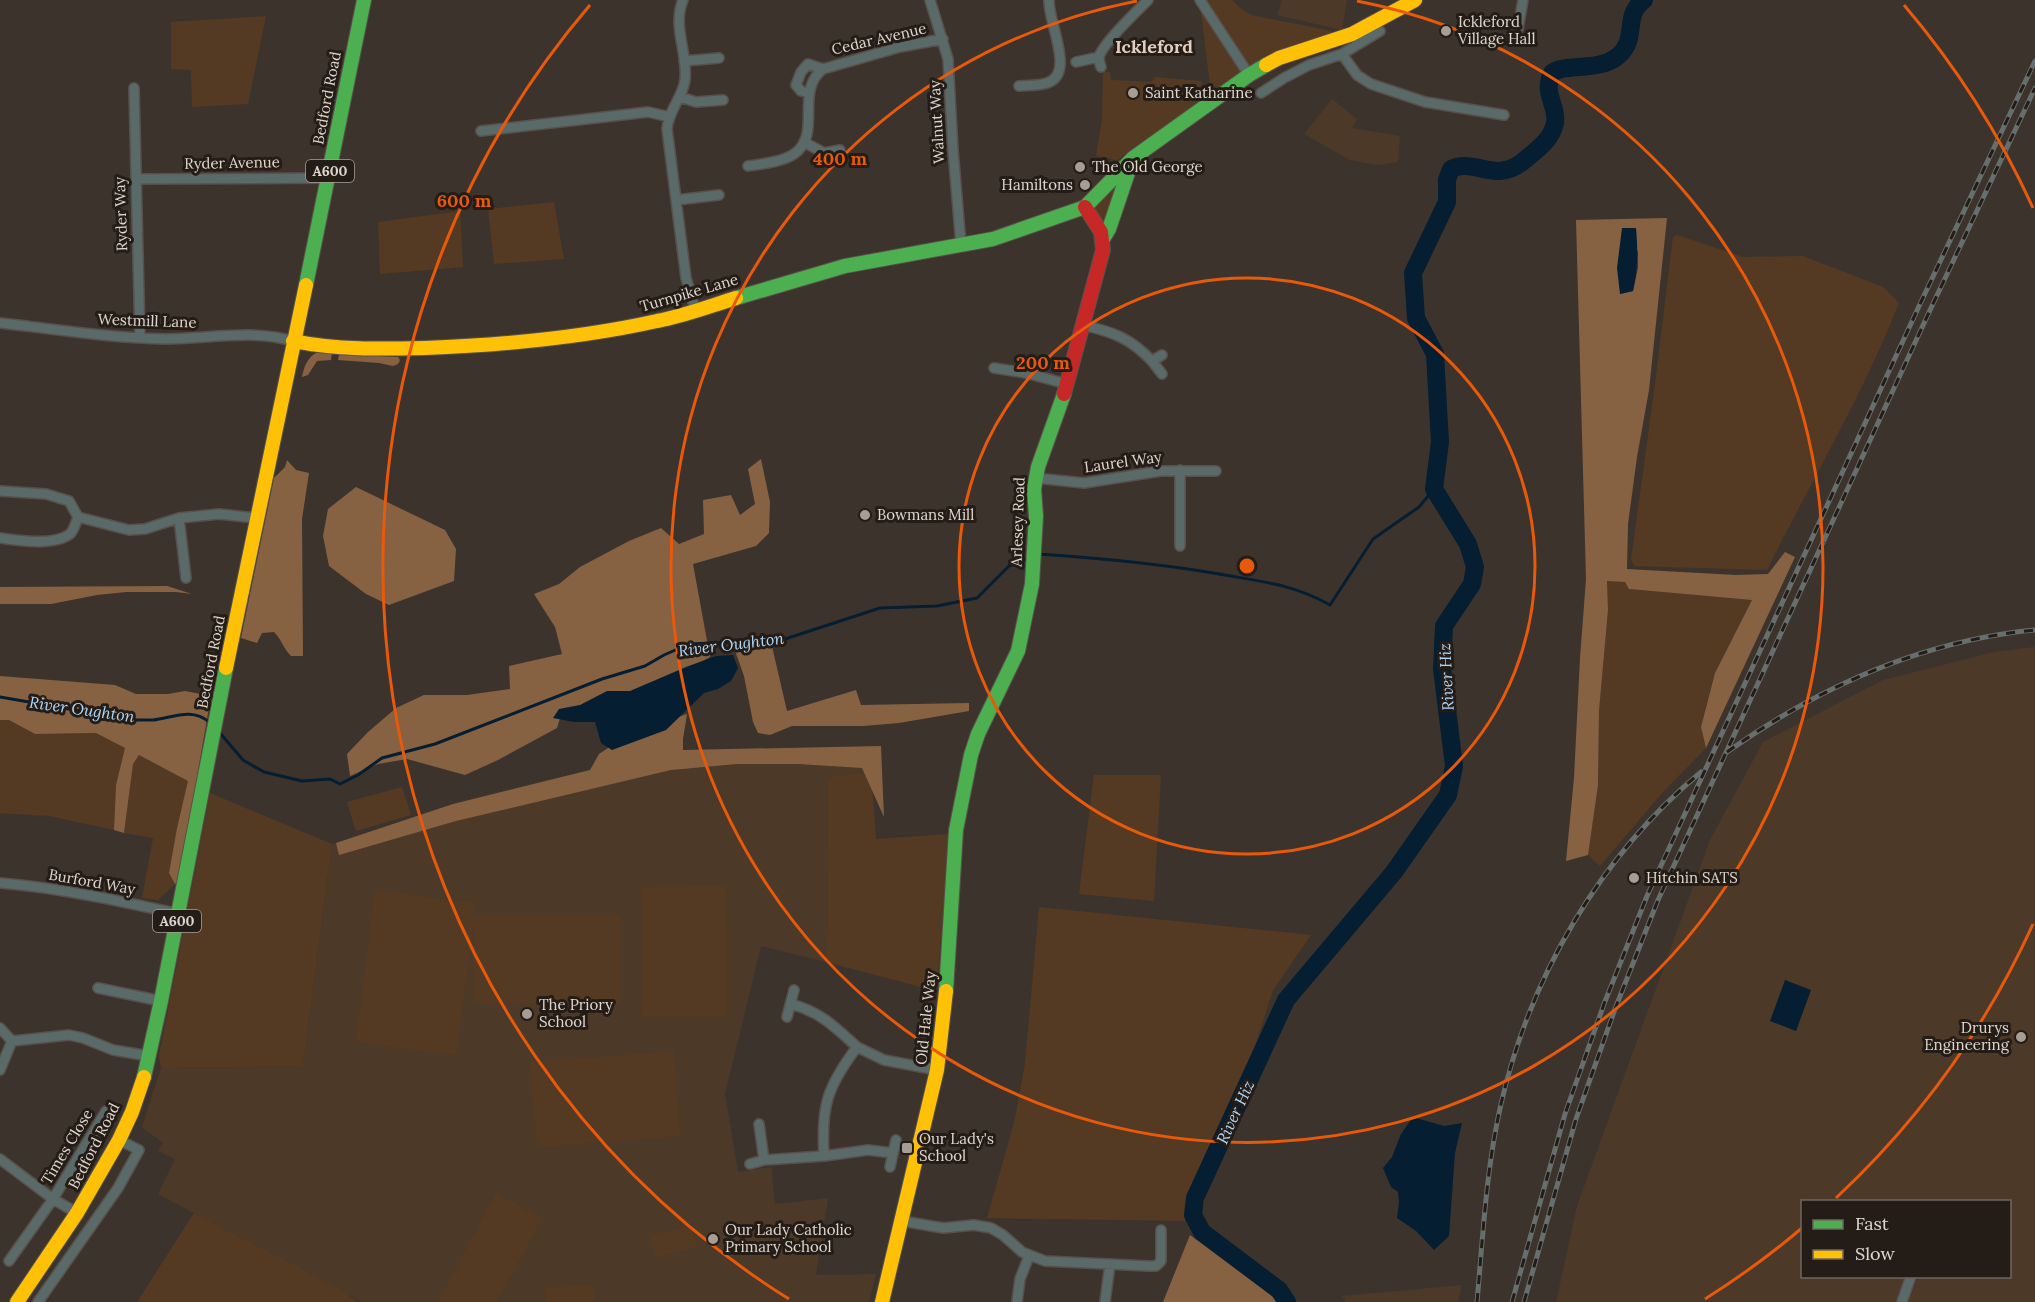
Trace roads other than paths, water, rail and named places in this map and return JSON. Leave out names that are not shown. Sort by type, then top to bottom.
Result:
[{"type":"street","name":"Bedford Road","points":[[17,1302],[77,1213],[119,1140],[132,1112],[149,1056],[162,1001],[256,518],[329,178],[364,0]]},
{"type":"street","points":[[683,0],[678,22],[685,78],[667,129],[686,278],[694,309]]},
{"type":"street","name":"Walnut Way","points":[[930,0],[948,59],[961,245]]},
{"type":"street","points":[[1019,86],[1046,83],[1055,78],[1060,71],[1060,54],[1050,15],[1049,0]]},
{"type":"street","points":[[1076,62],[1100,62],[1124,24],[1148,0]]},
{"type":"street","points":[[1200,0],[1249,75]]},
{"type":"street","points":[[1103,239],[1100,229],[1085,207],[1133,158],[1249,75],[1279,58],[1352,34],[1415,0]]},
{"type":"street","points":[[1518,29],[1523,0]]},
{"type":"street","points":[[1262,93],[1284,78],[1309,65],[1342,54],[1380,31]]},
{"type":"street","name":"Cedar Avenue","points":[[804,142],[808,129],[809,93],[812,81],[823,69],[900,47],[943,39]]},
{"type":"street","points":[[1306,50],[1309,65]]},
{"type":"street","points":[[1342,54],[1357,75],[1371,84],[1425,102],[1504,115]]},
{"type":"street","points":[[684,61],[719,58]]},
{"type":"street","name":"Cedar Avenue","points":[[809,93],[801,91],[796,85],[801,72],[808,64],[823,69]]},
{"type":"street","name":"Ryder Way","points":[[134,88],[140,338]]},
{"type":"street","points":[[680,97],[696,102],[723,100]]},
{"type":"street","points":[[481,132],[648,112],[670,117]]},
{"type":"street","points":[[748,166],[788,157],[804,142],[824,153],[840,150]]},
{"type":"street","name":"Arlesey Road","points":[[978,734],[1022,638],[1032,584],[1035,478],[1067,384],[1103,250],[1103,239],[1109,229],[1133,158]]},
{"type":"street","name":"Ryder Avenue","points":[[135,179],[329,178]]},
{"type":"street","points":[[676,200],[718,195]]},
{"type":"street","name":"Turnpike Lane","points":[[293,341],[317,346],[376,349],[444,347],[520,342],[630,327],[659,321],[845,266],[961,245],[1037,225],[1085,207]]},
{"type":"street","name":"Westmill Lane","points":[[0,323],[140,338],[191,339],[272,335],[293,341]]},
{"type":"street","points":[[1083,325],[1120,335],[1136,346],[1162,374]]},
{"type":"street","points":[[1152,361],[1162,355]]},
{"type":"street","points":[[994,368],[1026,373],[1067,384]]},
{"type":"street","name":"Laurel Way","points":[[1180,470],[1180,546]]},
{"type":"street","name":"Laurel Way","points":[[1035,478],[1084,483],[1180,470],[1216,471]]},
{"type":"street","points":[[0,491],[46,494],[69,501],[78,517],[129,530],[179,518],[219,514],[256,518]]},
{"type":"street","points":[[0,538],[25,541],[58,539],[72,533],[78,517]]},
{"type":"street","points":[[179,518],[186,578]]},
{"type":"street","name":"Old Hale Way","points":[[882,1302],[937,1070],[946,989],[956,830],[971,755],[978,734]]},
{"type":"street","name":"Burford Way","points":[[0,884],[24,885],[179,914]]},
{"type":"street","points":[[98,988],[162,1001]]},
{"type":"street","points":[[787,1017],[794,990]]},
{"type":"street","points":[[791,1004],[820,1015],[857,1047],[884,1060],[937,1070]]},
{"type":"street","points":[[0,1028],[12,1041]]},
{"type":"street","points":[[12,1041],[69,1035],[113,1050],[149,1056]]},
{"type":"street","points":[[0,1070],[12,1041]]},
{"type":"street","points":[[824,1156],[822,1127],[827,1099],[834,1079],[857,1047]]},
{"type":"street","name":"Times Close","points":[[9,1262],[53,1199],[106,1111]]},
{"type":"street","points":[[759,1124],[764,1160]]},
{"type":"street","points":[[38,1302],[118,1188],[139,1150],[119,1140]]},
{"type":"street","points":[[890,1167],[896,1140]]},
{"type":"street","points":[[750,1164],[764,1160],[868,1150],[893,1153]]},
{"type":"street","name":"Times Close","points":[[0,1159],[53,1199],[77,1213]]},
{"type":"street","points":[[902,1221],[943,1228],[974,1225],[991,1228],[1029,1256],[1053,1262],[1156,1266],[1161,1261],[1161,1230]]},
{"type":"street","points":[[1017,1302],[1020,1279],[1029,1256]]},
{"type":"street","points":[[1105,1302],[1110,1264]]},
{"type":"street","points":[[1902,1302],[1910,1278]]},
{"type":"water","points":[[1622,228],[1636,228],[1637,260],[1633,291],[1620,294],[1617,268]]},
{"type":"water","points":[[733,655],[738,668],[731,681],[718,689],[704,693],[666,730],[612,750],[601,743],[595,722],[574,722],[553,718],[559,709],[580,705],[607,691],[630,691],[716,656]]},
{"type":"water","points":[[1785,980],[1811,990],[1796,1031],[1770,1021]]},
{"type":"water","points":[[1413,1117],[1444,1126],[1462,1123],[1455,1153],[1449,1236],[1434,1250],[1416,1231],[1397,1218],[1398,1192],[1391,1187],[1383,1168],[1392,1157],[1401,1134]]},
{"type":"waterway","name":"River Hiz","points":[[1287,1302],[1279,1290],[1202,1232],[1193,1215],[1195,1198],[1286,1000],[1394,872],[1448,795],[1454,766],[1442,669],[1444,626],[1472,584],[1475,567],[1468,544],[1434,489],[1440,442],[1435,354],[1416,318],[1413,273],[1447,202],[1447,180],[1451,169],[1469,166],[1495,171],[1505,170],[1515,167],[1526,159],[1548,139],[1555,123],[1549,93],[1549,80],[1552,73],[1565,68],[1602,64],[1618,56],[1628,42],[1637,6],[1644,0]]},
{"type":"waterway","name":"River Oughton","points":[[1037,554],[1202,571],[1279,585],[1330,605],[1373,539],[1419,507],[1434,489]]},
{"type":"waterway","name":"River Oughton","points":[[220,733],[243,760],[264,772],[302,781],[330,779],[340,784],[358,775],[382,758],[435,744],[602,679],[645,666],[689,644],[782,640],[880,608],[937,606],[977,598],[1009,566],[1028,558]]},
{"type":"waterway","name":"River Oughton","points":[[0,697],[133,720],[153,720],[189,714],[209,722]]},
{"type":"railway","points":[[1512,1302],[1565,1114],[1604,1004],[1647,896],[1920,304],[2035,61]]},
{"type":"railway","points":[[1524,1302],[1576,1119],[1615,1009],[1658,900],[2035,88]]},
{"type":"railway","points":[[1727,752],[1798,707],[1873,671],[1912,656],[1952,645],[2035,630]]},
{"type":"railway","points":[[1477,1302],[1496,1128],[1514,1057],[1530,1010],[1550,965],[1601,880],[1631,841],[1701,772]]},
{"type":"place","name":"Ickleford Village Hall","points":[[1446,31]]},
{"type":"place","name":"Saint Katharine","points":[[1133,93]]},
{"type":"place","name":"The Old George","points":[[1080,167]]},
{"type":"place","name":"Hamiltons","points":[[1085,185]]},
{"type":"place","name":"Bowmans Mill","points":[[865,515]]},
{"type":"place","name":"Hitchin SATS","points":[[1634,878]]},
{"type":"place","name":"The Priory School","points":[[527,1014]]},
{"type":"place","name":"Drurys Engineering","points":[[2021,1037]]},
{"type":"place","name":"Our Lady's School","points":[[907,1148]]},
{"type":"place","name":"Our Lady Catholic Primary School","points":[[713,1239]]},
{"type":"district","name":"Ickleford","points":[[1154,47]]}]
